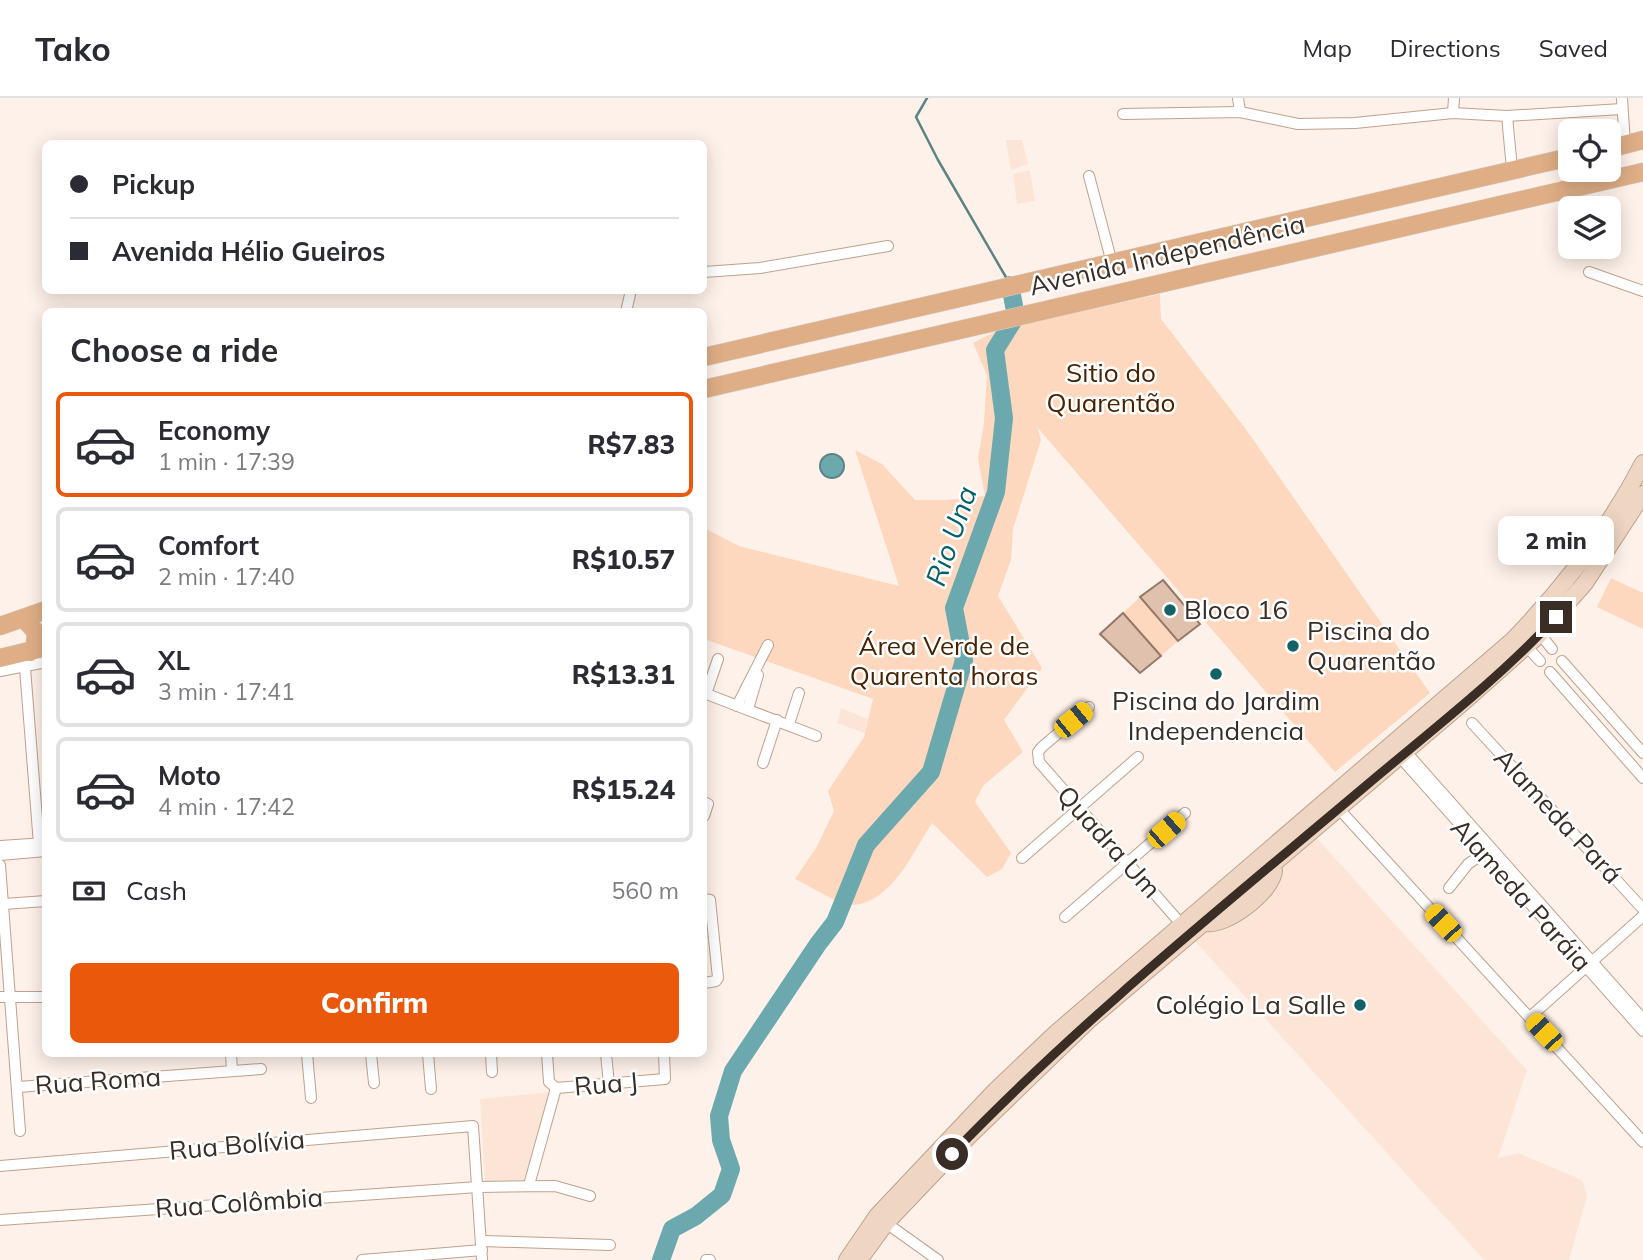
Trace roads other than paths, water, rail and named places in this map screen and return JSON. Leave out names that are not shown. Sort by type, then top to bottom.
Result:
[{"type":"main road","points":[[1621,146],[1643,140]]},
{"type":"main road","name":"Avenida Independência","points":[[707,356],[1558,159]]},
{"type":"main road","name":"Avenida Independência","points":[[707,388],[1643,172]]},
{"type":"main road","points":[[1267,860],[1529,624],[1583,558],[1626,494],[1643,463]]},
{"type":"main road","points":[[846,1260],[877,1216],[995,1091],[1056,1033],[1182,925],[1339,809],[1527,647],[1584,583],[1643,494]]},
{"type":"main road","points":[[0,626],[42,612]]},
{"type":"main road","points":[[1,661],[33,656],[36,632],[30,622],[24,619]]},
{"type":"main road","points":[[859,1260],[886,1223],[968,1137],[1071,1037],[1205,923],[1220,923],[1251,902],[1272,880],[1275,871],[1267,860]]},
{"type":"street","points":[[1238,98],[1240,113]]},
{"type":"street","points":[[1453,113],[1454,98]]},
{"type":"street","points":[[1123,114],[1240,113],[1298,124],[1355,123],[1453,113],[1507,116],[1622,104]]},
{"type":"street","points":[[1507,116],[1512,169]]},
{"type":"street","points":[[1089,176],[1112,263]]},
{"type":"street","points":[[707,272],[760,268],[888,246]]},
{"type":"street","points":[[1589,272],[1643,291]]},
{"type":"street","points":[[1540,634],[1552,649]]},
{"type":"street","points":[[743,708],[768,645]]},
{"type":"street","points":[[1527,647],[1540,661]]},
{"type":"street","points":[[33,656],[42,827]]},
{"type":"street","points":[[707,689],[718,659]]},
{"type":"street","points":[[1562,661],[1643,753]]},
{"type":"street","points":[[1550,672],[1643,778]]},
{"type":"street","points":[[743,708],[759,674]]},
{"type":"street","points":[[1584,713],[1586,690]]},
{"type":"street","points":[[789,724],[799,693]]},
{"type":"street","points":[[707,695],[816,736]]},
{"type":"street","name":"Quadra Um","points":[[1089,707],[1042,747],[1037,758],[1182,925]]},
{"type":"street","points":[[763,762],[777,720]]},
{"type":"street","name":"Alameda Pará","points":[[1472,723],[1643,909]]},
{"type":"street","points":[[1403,754],[1604,981],[1643,1031]]},
{"type":"street","name":"Alameda Paráia","points":[[1403,754],[1484,853],[1588,965]]},
{"type":"street","points":[[1022,858],[1138,757]]},
{"type":"street","points":[[1339,809],[1643,1142]]},
{"type":"street","points":[[1065,917],[1185,813]]},
{"type":"street","points":[[0,846],[42,846]]},
{"type":"street","points":[[0,855],[42,846]]},
{"type":"street","points":[[1449,888],[1468,863],[1484,853]]},
{"type":"street","points":[[0,865],[4,904],[5,1001],[18,1087],[20,1130]]},
{"type":"street","points":[[707,899],[718,978],[707,982]]},
{"type":"street","points":[[4,904],[42,901]]},
{"type":"street","points":[[1531,1017],[1643,916]]},
{"type":"street","points":[[5,1001],[42,996]]},
{"type":"street","points":[[1623,1003],[1643,1019]]},
{"type":"street","points":[[231,1057],[232,1071]]},
{"type":"street","points":[[307,1057],[311,1098]]},
{"type":"street","points":[[371,1057],[374,1083]]},
{"type":"street","points":[[428,1057],[431,1089]]},
{"type":"street","points":[[491,1057],[492,1072]]},
{"type":"street","points":[[529,1185],[552,1085],[547,1057]]},
{"type":"street","points":[[606,1057],[609,1084]]},
{"type":"street","name":"Rua J","points":[[552,1085],[665,1079],[664,1057]]},
{"type":"street","name":"Rua Roma","points":[[18,1087],[261,1069]]},
{"type":"street","name":"Rua Bolívia","points":[[0,1166],[473,1126],[478,1186]]},
{"type":"street","points":[[478,1186],[482,1250]]},
{"type":"street","name":"Rua Colômbia","points":[[0,1220],[478,1186],[555,1186],[590,1196]]},
{"type":"street","points":[[886,1223],[938,1260]]},
{"type":"street","points":[[362,1260],[482,1250],[610,1245]]},
{"type":"water","points":[[827,454],[837,454],[844,461],[844,471],[837,478],[827,478],[820,471],[820,461]]},
{"type":"waterway","name":"Rio Una","points":[[927,98],[916,117],[1007,279]]},
{"type":"waterway","name":"Rio Una","points":[[661,1260],[672,1229],[696,1216],[722,1195],[731,1169],[721,1140],[719,1116],[733,1071],[835,922],[866,845],[931,772],[964,660],[954,608],[996,492],[1004,418],[995,350],[1016,316],[1010,285]]},
{"type":"place","name":"Bloco 16","points":[[1170,610]]},
{"type":"place","name":"Piscina do Quarentão","points":[[1293,646]]},
{"type":"place","name":"Piscina do Jardim Independencia","points":[[1216,674]]},
{"type":"place","name":"Colégio La Salle","points":[[1360,1005]]},
{"type":"park label","name":"Sitio do Quarentão","points":[[1111,388]]},
{"type":"park label","name":"Área Verde de Quarenta horas","points":[[944,661]]}]
